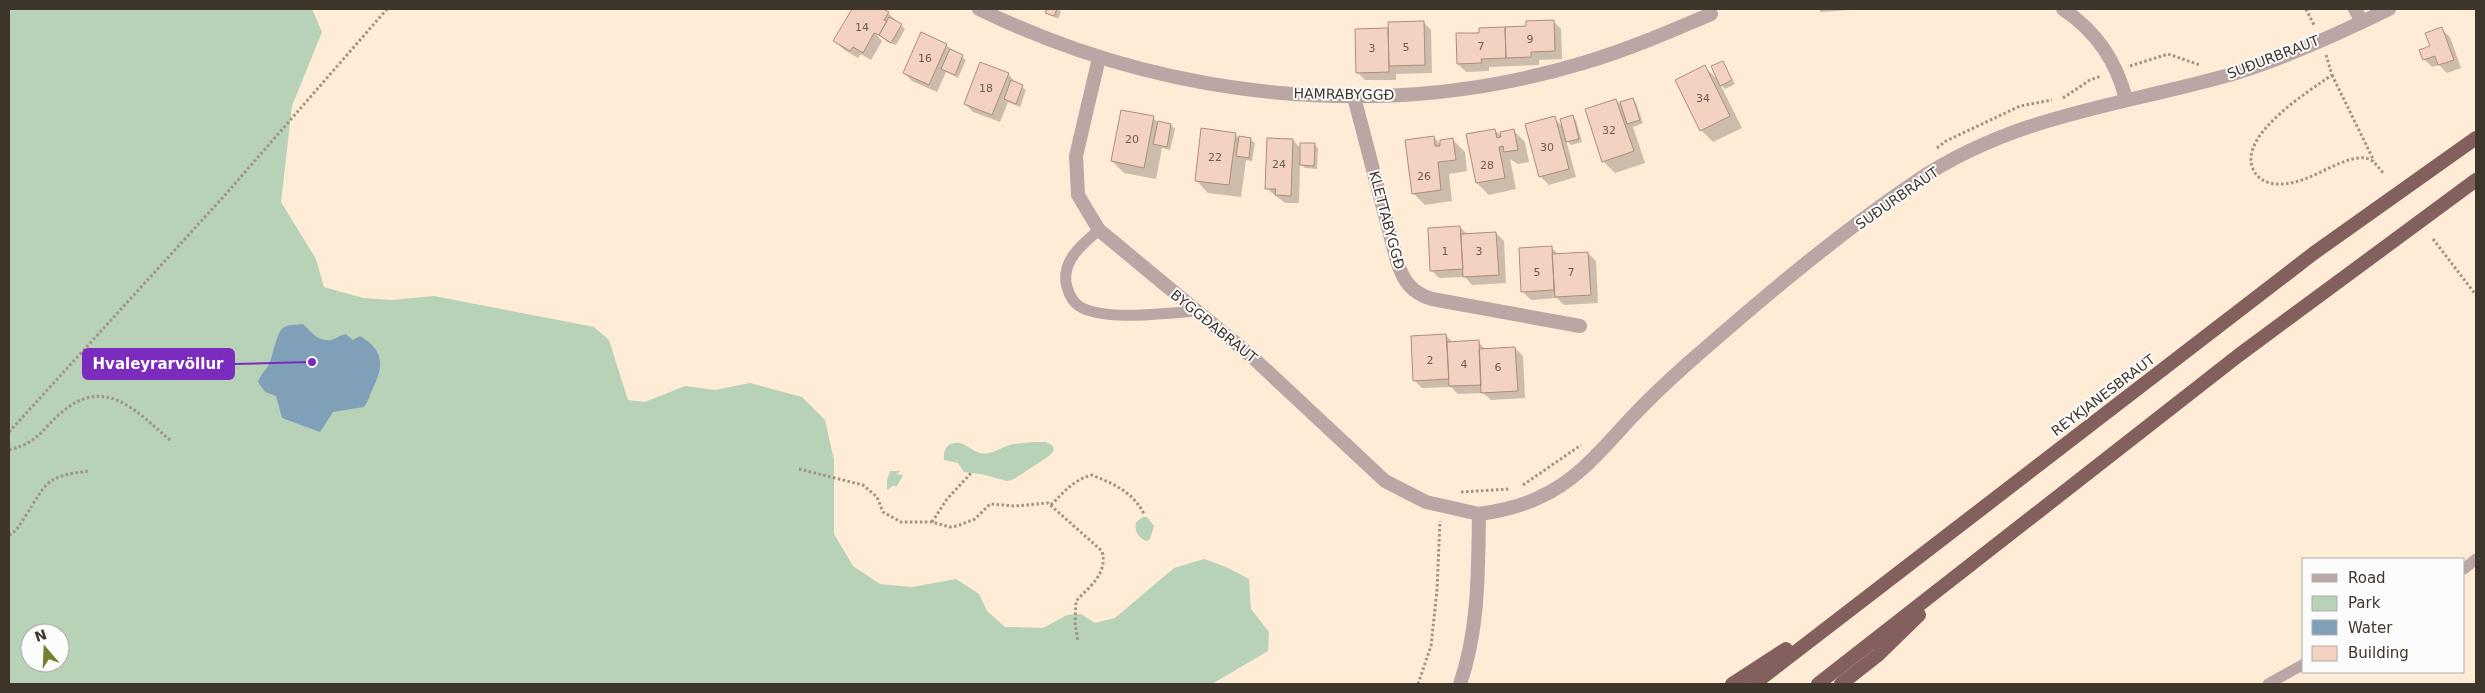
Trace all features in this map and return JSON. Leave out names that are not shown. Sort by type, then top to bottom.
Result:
[{"type":"highway","name":"REYKJANESBRAUT","points":[[1754,684],[2314,253],[2476,138]]},
{"type":"highway","points":[[1818,684],[2239,355],[2476,180]]},
{"type":"highway","points":[[1841,684],[1878,655],[1967,568]]},
{"type":"highway","points":[[1732,684],[1866,596]]},
{"type":"street","name":"HAMRABYGGÐ","points":[[979,9],[1054,42],[1099,58],[1182,80],[1285,94],[1354,97],[1446,91],[1537,75],[1626,49],[1711,14]]},
{"type":"street","points":[[2064,9],[2089,28],[2100,41],[2117,70],[2126,99]]},
{"type":"street","points":[[2355,9],[2362,22]]},
{"type":"street","name":"SUÐURBRAUT","points":[[1479,514],[1512,508],[1542,497],[1572,478],[1604,449],[1657,391],[1778,286],[1915,183],[1962,153],[2003,135],[2043,121],[2239,72],[2362,22],[2389,9]]},
{"type":"street","name":"BYGGÐABRAUT","points":[[1099,58],[1080,132],[1076,156],[1078,195],[1087,213],[1099,230],[1293,393],[1385,481],[1426,502],[1479,514]]},
{"type":"street","name":"KLETTABYGGÐ","points":[[1354,97],[1401,275],[1410,288],[1432,299],[1580,326]]},
{"type":"street","points":[[1460,684],[1473,635],[1477,600],[1479,514]]},
{"type":"lane","points":[[1099,230],[1072,256],[1069,263],[1066,283],[1074,302],[1080,307],[1102,313],[1133,316],[1197,311]]},
{"type":"lane","points":[[2465,568],[2476,559]]},
{"type":"lane","points":[[2268,684],[2302,665]]},
{"type":"path","points":[[9,432],[156,267],[225,195],[387,9]]},
{"type":"path","points":[[2306,9],[2315,28]]},
{"type":"path","points":[[2326,55],[2332,76],[2374,161],[2383,173]]},
{"type":"path","points":[[2332,76],[2281,113],[2254,142],[2251,157],[2253,170],[2265,181],[2278,184],[2290,183],[2359,158],[2374,161]]},
{"type":"path","points":[[2432,239],[2476,295]]},
{"type":"path","points":[[9,450],[24,445],[40,435],[61,412],[92,397],[99,396],[107,396],[122,401],[170,440]]},
{"type":"path","points":[[799,470],[863,485],[877,497],[884,512],[901,522],[932,522],[950,527],[975,519],[990,504],[1014,506],[1042,502],[1051,505],[1102,551],[1105,561],[1096,580],[1076,602],[1075,623],[1078,642]]},
{"type":"path","points":[[9,535],[18,528],[53,479],[62,474],[90,471]]},
{"type":"path","points":[[932,522],[948,499],[972,472]]},
{"type":"path","points":[[1051,505],[1067,487],[1081,478],[1092,475],[1128,492],[1138,501],[1144,514]]},
{"type":"green space","points":[[9,9],[312,9],[322,32],[292,106],[281,202],[316,259],[324,287],[363,298],[392,300],[434,296],[594,327],[609,340],[628,400],[645,402],[685,386],[715,390],[750,383],[802,397],[825,420],[834,460],[834,534],[853,566],[880,584],[912,587],[956,579],[979,594],[987,611],[1005,627],[1043,628],[1067,615],[1081,614],[1095,623],[1115,618],[1174,568],[1204,559],[1226,567],[1249,579],[1251,609],[1269,632],[1268,651],[1212,684],[9,684]]},
{"type":"green space","points":[[1046,442],[1052,445],[1054,450],[1049,456],[1014,479],[1007,481],[981,474],[964,472],[958,463],[944,460],[946,449],[949,445],[955,443],[962,444],[984,454],[1013,444]]},
{"type":"green space","points":[[890,471],[901,471],[896,474],[903,475],[897,486],[887,490],[887,480]]},
{"type":"green space","points":[[1143,517],[1147,517],[1154,526],[1150,539],[1147,541],[1137,534],[1136,528],[1136,522]]},
{"type":"water","points":[[303,324],[315,336],[326,340],[346,334],[353,340],[360,336],[377,351],[380,363],[380,370],[364,407],[333,412],[320,432],[282,418],[276,396],[265,392],[258,382],[270,362],[277,339],[283,328]]},
{"type":"building","points":[[852,9],[883,9],[889,12],[884,20],[887,21],[879,35],[874,33],[863,53],[853,47],[850,51],[833,41]]},
{"type":"building","points":[[1047,9],[1057,9],[1054,16],[1045,13]]},
{"type":"building","points":[[889,17],[902,24],[891,43],[879,35]]},
{"type":"building","points":[[1554,20],[1555,51],[1531,52],[1531,57],[1506,58],[1505,27],[1526,26],[1526,21]]},
{"type":"building","points":[[1424,21],[1425,65],[1389,66],[1388,22]]},
{"type":"building","points":[[1505,27],[1506,58],[1481,59],[1482,63],[1457,64],[1456,33],[1479,33],[1479,28]]},
{"type":"building","points":[[2442,27],[2454,60],[2438,65],[2435,56],[2423,60],[2419,50],[2430,46],[2425,33]]},
{"type":"building","points":[[1388,28],[1389,72],[1356,73],[1355,29]]},
{"type":"building","points":[[921,32],[947,44],[929,85],[903,73]]},
{"type":"building","points":[[950,49],[963,55],[955,75],[941,69]]},
{"type":"building","points":[[1723,61],[1732,80],[1720,86],[1711,66]]},
{"type":"building","points":[[980,62],[1009,73],[992,115],[964,104]]},
{"type":"building","points":[[1705,65],[1730,116],[1700,131],[1675,80]]},
{"type":"building","points":[[1011,80],[1023,85],[1016,104],[1004,99]]},
{"type":"building","points":[[1633,98],[1640,120],[1627,124],[1620,102]]},
{"type":"building","points":[[1616,99],[1634,151],[1602,162],[1585,109]]},
{"type":"building","points":[[1121,110],[1154,116],[1144,168],[1111,161]]},
{"type":"building","points":[[1573,115],[1579,139],[1566,142],[1560,119]]},
{"type":"building","points":[[1555,116],[1569,169],[1539,177],[1525,124]]},
{"type":"building","points":[[1158,121],[1171,124],[1167,147],[1153,144]]},
{"type":"building","points":[[1201,128],[1236,133],[1229,185],[1195,181]]},
{"type":"building","points":[[1495,129],[1497,138],[1501,137],[1500,132],[1514,129],[1518,150],[1504,152],[1503,146],[1499,147],[1505,178],[1476,183],[1466,134]]},
{"type":"building","points":[[1239,136],[1251,138],[1249,158],[1236,156]]},
{"type":"building","points":[[1434,136],[1435,146],[1440,146],[1440,140],[1453,138],[1456,160],[1438,162],[1441,190],[1412,194],[1405,140]]},
{"type":"building","points":[[1267,138],[1293,139],[1291,196],[1275,195],[1276,189],[1265,189]]},
{"type":"building","points":[[1300,143],[1315,143],[1314,166],[1300,165]]},
{"type":"building","points":[[1460,226],[1463,269],[1430,271],[1428,228]]},
{"type":"building","points":[[1496,232],[1499,275],[1463,277],[1461,234]]},
{"type":"building","points":[[1552,246],[1554,290],[1521,292],[1519,248]]},
{"type":"building","points":[[1588,252],[1591,295],[1555,297],[1552,254]]},
{"type":"building","points":[[1446,334],[1449,379],[1413,381],[1411,336]]},
{"type":"building","points":[[1479,340],[1481,385],[1449,386],[1447,342]]},
{"type":"building","points":[[1515,347],[1518,391],[1481,393],[1479,349]]},
{"type":"place","name":"Hvaleyrarvöllur","points":[[312,362]]}]
